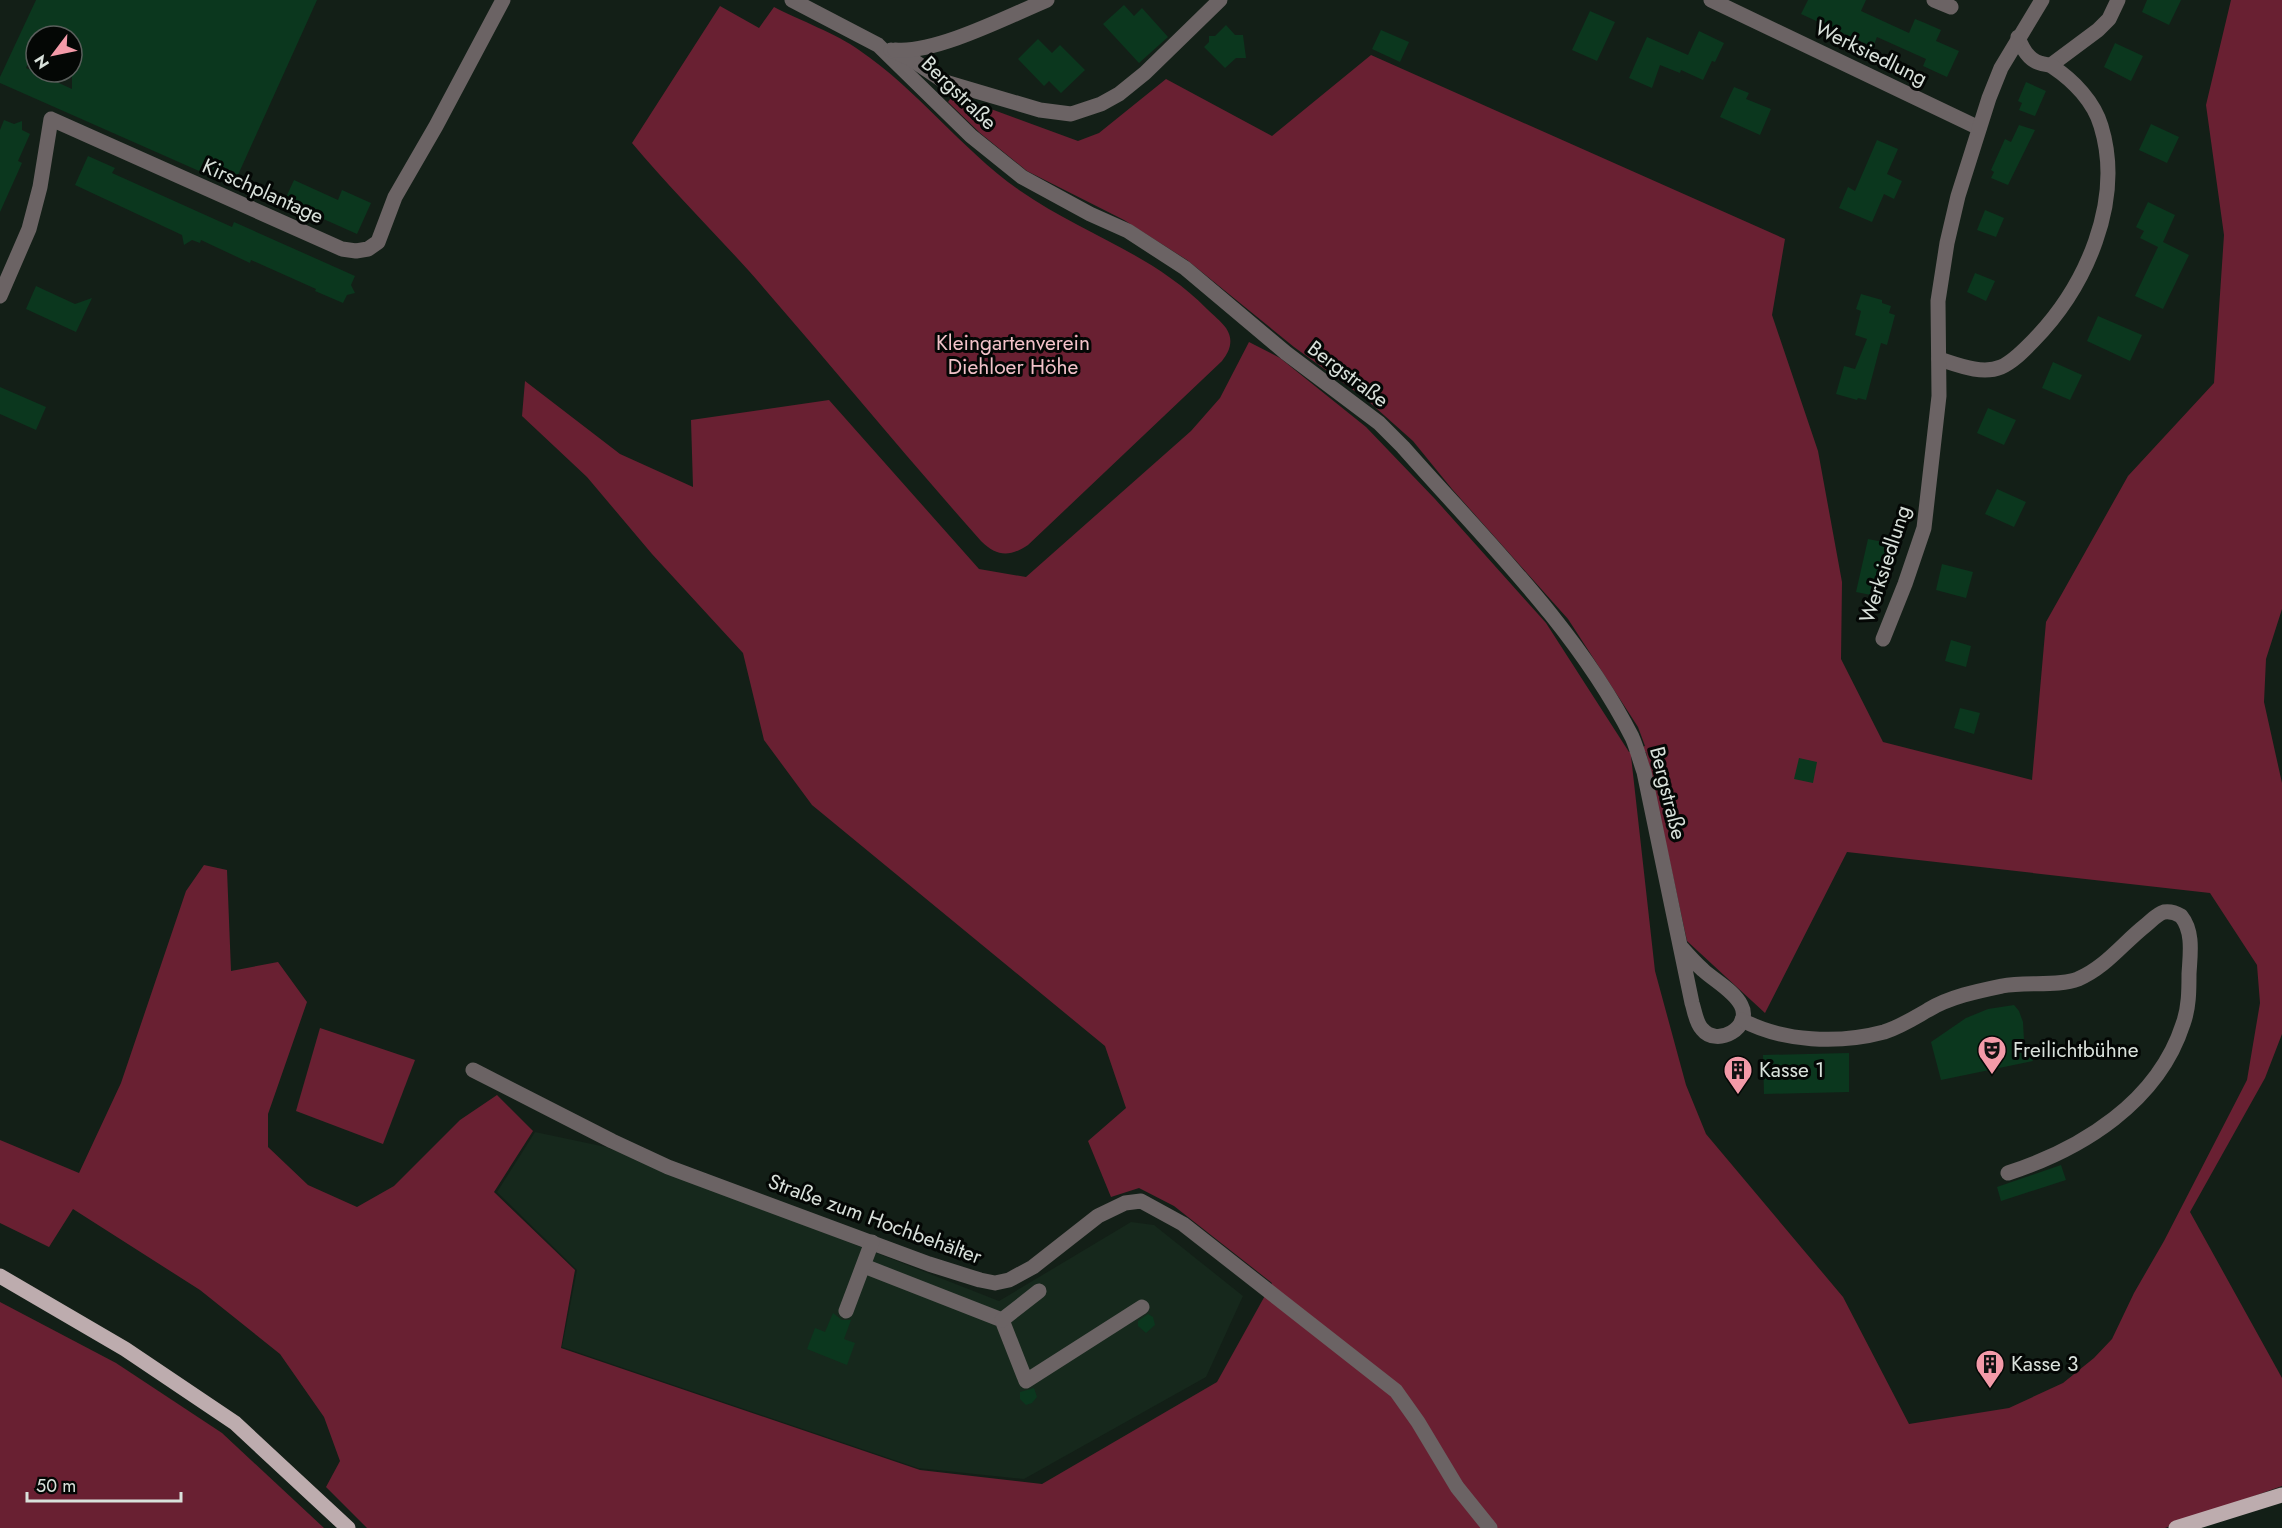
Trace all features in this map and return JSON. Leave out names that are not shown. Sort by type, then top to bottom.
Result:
[{"type":"main road","points":[[0,1276],[125,1349],[235,1423],[348,1528]]},
{"type":"main road","points":[[2176,1528],[2282,1495]]},
{"type":"street","name":"Kirschplantage","points":[[0,296],[33,218],[51,119],[342,249],[356,251],[368,249],[378,242],[395,197],[436,126],[503,0]]},
{"type":"street","name":"Bergstraße","points":[[792,0],[884,48],[971,136],[1022,177],[1090,214],[1128,231],[1185,268],[1301,364],[1379,423],[1403,447],[1553,617],[1596,678],[1632,739],[1644,772],[1692,1003],[1701,1029],[1715,1036],[1730,1035],[1738,1028],[1742,1020]]},
{"type":"street","points":[[884,48],[915,50],[948,41],[1047,0]]},
{"type":"street","points":[[884,48],[911,59],[945,82],[1040,110],[1071,114],[1101,104],[1119,94],[1145,73],[1220,0]]},
{"type":"street","name":"Werksiedlung","points":[[1712,0],[1979,128]]},
{"type":"street","points":[[1934,0],[1951,7]]},
{"type":"street","name":"Werksiedlung","points":[[1883,639],[1924,528],[1938,407],[1938,301],[1941,273],[1958,195],[2001,68],[2042,0]]},
{"type":"street","points":[[2051,65],[2109,20],[2118,0]]},
{"type":"street","points":[[1939,359],[1991,370],[2008,363],[2041,332],[2059,310],[2073,289],[2098,234],[2108,193],[2108,159],[2101,125],[2093,106],[2086,97],[2051,65],[2038,63],[2029,57],[2018,37]]},
{"type":"street","points":[[1681,947],[1693,961],[1742,1005],[1744,1016],[1742,1020],[1761,1030],[1777,1034],[1837,1039],[1885,1032],[1912,1020],[1928,1009],[1967,995],[2020,983],[2063,982],[2077,979],[2106,962],[2157,916],[2169,912],[2181,916],[2189,931],[2188,1005],[2184,1023],[2170,1055],[2155,1078],[2113,1119],[2074,1146],[2052,1158],[2008,1173]]},
{"type":"street","name":"Straße zum Hochbehälter","points":[[473,1070],[668,1167],[929,1264],[995,1283],[1009,1280],[1033,1267],[1098,1216],[1113,1208],[1125,1203],[1141,1201],[1154,1206],[1183,1224],[1396,1391],[1418,1422],[1457,1487],[1490,1528]]},
{"type":"street","points":[[846,1311],[872,1242]]},
{"type":"street","points":[[864,1266],[1002,1320],[1026,1381],[1142,1307]]},
{"type":"street","points":[[1002,1320],[1039,1291]]},
{"type":"shaded area","points":[[535,1132],[606,1147],[999,1301],[1131,1222],[1154,1225],[1243,1296],[1206,1377],[1024,1479],[918,1468],[562,1347],[577,1270],[497,1192]]},
{"type":"green space","points":[[2231,0],[2282,0],[2282,609],[2266,659],[2264,702],[2282,783],[2282,1034],[2265,1078],[2190,1212],[2282,1378],[2282,1486],[2165,1528],[367,1528],[326,1487],[340,1461],[324,1417],[280,1354],[200,1290],[73,1209],[49,1247],[0,1223],[0,1140],[79,1173],[121,1083],[186,891],[204,865],[227,870],[231,971],[278,962],[307,1002],[268,1114],[268,1147],[308,1185],[357,1207],[394,1186],[460,1120],[497,1095],[533,1131],[494,1192],[575,1270],[561,1348],[920,1470],[1042,1484],[1217,1382],[1272,1283],[1174,1206],[1139,1188],[1111,1197],[1088,1141],[1126,1108],[1105,1046],[812,805],[764,740],[743,653],[652,554],[587,477],[522,416],[525,381],[620,454],[693,487],[691,420],[829,400],[979,569],[1026,577],[1191,431],[1220,398],[1249,342],[1280,358],[1366,427],[1435,499],[1546,623],[1629,752],[1645,746],[1638,727],[1568,619],[1452,489],[1413,441],[1367,400],[1294,347],[1187,260],[1124,220],[1027,171],[980,133],[948,102],[953,95],[1078,141],[1099,133],[1166,79],[1272,136],[1371,55],[1785,239],[1772,315],[1818,451],[1842,582],[1841,659],[1883,742],[2032,780],[2046,622],[2128,476],[2214,383],[2224,235],[2206,105]],"holes":[[[1646,752],[1687,941],[1765,1013],[1847,852],[2210,893],[2257,965],[2260,1003],[2247,1080],[2112,1339],[2094,1358],[2063,1383],[2009,1408],[1909,1424],[1843,1297],[1706,1134],[1686,1085],[1655,971],[1631,756]]]},
{"type":"green space","name":"Kleingartenverein Diehloer Höhe","points":[[720,6],[759,28],[774,7],[850,44],[901,83],[978,156],[1019,190],[1163,273],[1186,290],[1226,328],[1230,337],[1230,345],[1222,361],[1028,545],[1021,549],[1009,553],[998,552],[981,541],[749,271],[632,143]]},
{"type":"green space","points":[[320,1028],[415,1060],[383,1144],[296,1111]]},
{"type":"green space","points":[[0,1302],[116,1363],[222,1433],[324,1528],[0,1528]]},
{"type":"building","points":[[36,0],[317,0],[233,186],[0,83],[0,77],[24,26],[24,84],[61,84],[72,89],[72,84],[84,84],[84,24],[25,24]]},
{"type":"building","points":[[1808,0],[1866,0],[1861,11],[1909,33],[1915,19],[1925,23],[1941,30],[1936,41],[1959,51],[1947,77],[1923,66],[1926,59],[1877,37],[1873,47],[1801,14]]},
{"type":"building","points":[[2147,0],[2181,0],[2169,25],[2142,12]]},
{"type":"building","points":[[1124,5],[1134,16],[1142,8],[1168,37],[1139,63],[1103,24]]},
{"type":"building","points":[[1590,11],[1615,22],[1597,61],[1572,50]]},
{"type":"building","points":[[1226,25],[1235,35],[1243,35],[1246,58],[1236,58],[1225,68],[1204,47],[1209,42],[1209,36],[1215,36]]},
{"type":"building","points":[[1381,30],[1409,42],[1400,62],[1372,49]]},
{"type":"building","points":[[1699,31],[1724,43],[1703,80],[1681,70],[1680,73],[1660,65],[1652,88],[1629,78],[1647,37],[1688,55]]},
{"type":"building","points":[[1038,39],[1052,53],[1060,45],[1085,70],[1061,93],[1049,81],[1044,86],[1018,59]]},
{"type":"building","points":[[2115,43],[2143,56],[2131,81],[2104,67]]},
{"type":"building","points":[[2026,82],[2046,91],[2035,116],[2019,110],[2022,103],[2018,101]]},
{"type":"building","points":[[1734,87],[1749,93],[1746,99],[1771,109],[1760,135],[1720,117]]},
{"type":"building","points":[[4,120],[14,124],[22,121],[22,130],[30,134],[18,161],[22,163],[0,212],[0,130]]},
{"type":"building","points":[[2151,124],[2179,137],[2167,163],[2139,150]]},
{"type":"building","points":[[2019,125],[2035,130],[2008,185],[1991,178],[1994,172],[1991,170],[2005,139],[2011,142]]},
{"type":"building","points":[[1877,140],[1898,149],[1887,174],[1902,181],[1894,199],[1884,194],[1872,222],[1839,208],[1848,187],[1855,191]]},
{"type":"building","points":[[88,156],[115,168],[112,173],[232,227],[234,222],[355,276],[351,285],[355,293],[347,295],[343,303],[251,260],[250,263],[201,240],[200,243],[192,240],[184,245],[182,235],[75,185]]},
{"type":"building","points":[[294,180],[338,200],[342,190],[371,203],[357,234],[310,213],[309,216],[283,204]]},
{"type":"building","points":[[2148,202],[2175,215],[2163,242],[2189,255],[2163,309],[2135,296],[2158,247],[2140,238],[2144,231],[2136,227]]},
{"type":"building","points":[[1985,210],[2004,218],[1996,237],[1977,230]]},
{"type":"building","points":[[1975,273],[1995,281],[1986,301],[1967,292]]},
{"type":"building","points":[[36,286],[75,304],[92,298],[76,332],[26,309]]},
{"type":"building","points":[[1861,294],[1882,300],[1882,303],[1891,306],[1889,313],[1895,315],[1887,345],[1881,343],[1866,400],[1836,394],[1844,366],[1855,369],[1867,339],[1855,335],[1861,311],[1856,309]]},
{"type":"building","points":[[2098,316],[2142,335],[2130,361],[2087,341]]},
{"type":"building","points":[[2053,362],[2082,375],[2070,400],[2042,388]]},
{"type":"building","points":[[0,387],[46,407],[36,430],[0,414]]},
{"type":"building","points":[[1988,408],[2016,420],[2004,445],[1977,433]]},
{"type":"building","points":[[1997,489],[2026,502],[2014,527],[1985,514]]},
{"type":"building","points":[[1868,539],[1888,543],[1876,596],[1856,592]]},
{"type":"building","points":[[1942,564],[1973,572],[1966,598],[1936,590]]},
{"type":"building","points":[[1951,640],[1971,646],[1966,667],[1945,661]]},
{"type":"building","points":[[1960,708],[1980,713],[1974,734],[1954,728]]},
{"type":"building","points":[[1799,758],[1817,762],[1813,783],[1794,779]]},
{"type":"building","points":[[2014,1005],[2023,1022],[2024,1040],[2033,1061],[1941,1080],[1931,1042],[1966,1018],[1988,1009]]},
{"type":"building","points":[[1849,1053],[1849,1092],[1764,1094],[1763,1055]]},
{"type":"building","points":[[2061,1165],[2066,1180],[2001,1201],[1997,1187]]},
{"type":"building","points":[[833,1313],[842,1320],[851,1320],[844,1339],[855,1343],[847,1365],[807,1349],[815,1328],[825,1332]]},
{"type":"building","points":[[1148,1314],[1153,1317],[1155,1325],[1146,1333],[1138,1326],[1138,1321]]},
{"type":"building","points":[[1034,1388],[1037,1397],[1032,1403],[1026,1405],[1020,1399],[1020,1392]]},
{"type":"place","name":"Freilichtbühne","points":[[1992,1076]]},
{"type":"place","name":"Kasse 1","points":[[1738,1096]]},
{"type":"place","name":"Kasse 3","points":[[1990,1390]]}]
